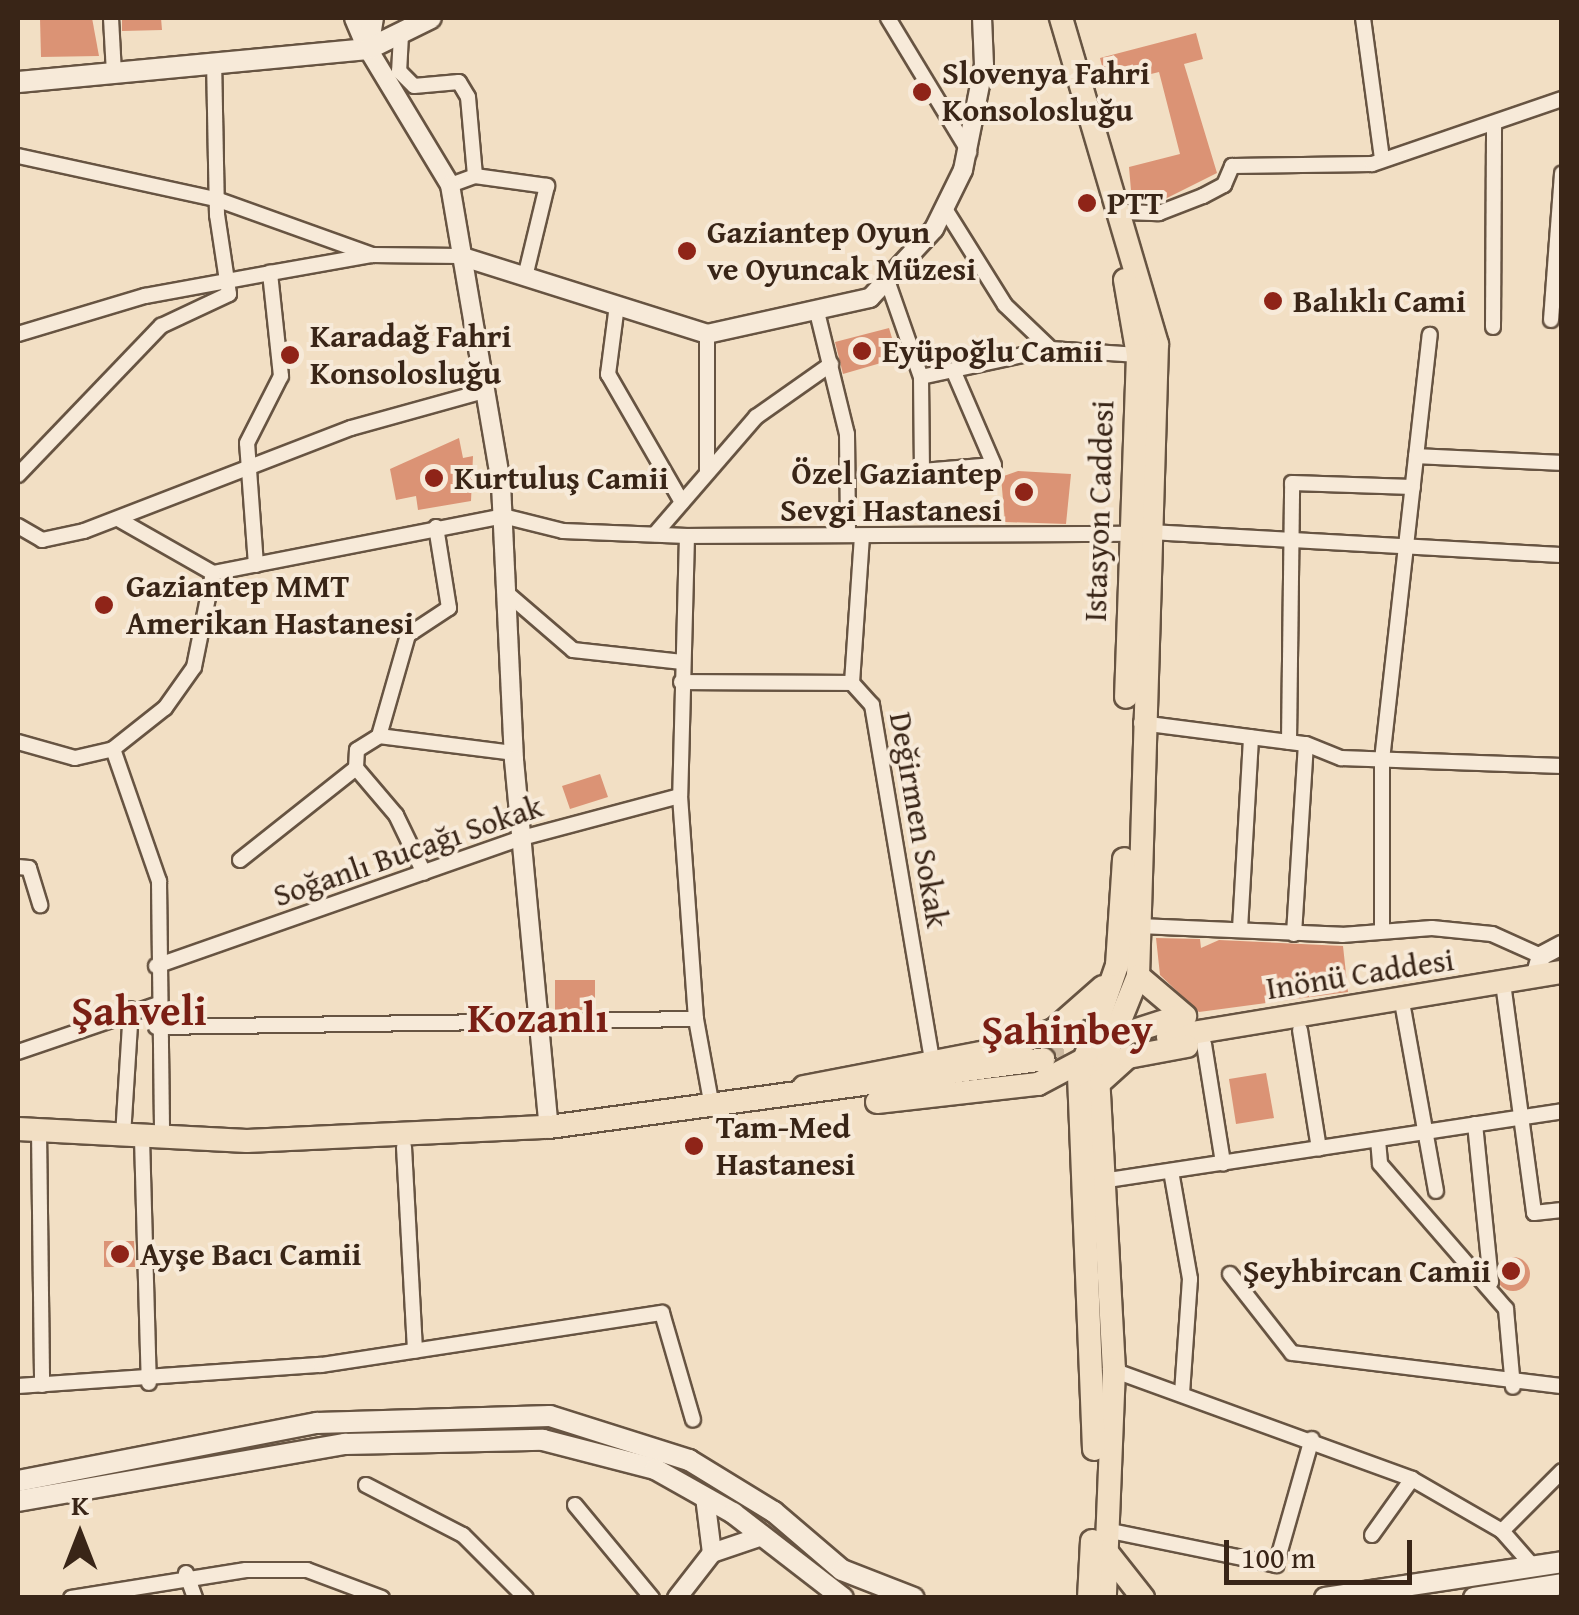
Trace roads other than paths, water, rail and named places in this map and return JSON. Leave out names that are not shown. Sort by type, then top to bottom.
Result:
[{"type":"main road","points":[[355,18],[368,49]]},
{"type":"main road","points":[[368,49],[373,18]]},
{"type":"main road","points":[[18,82],[368,49],[431,18]]},
{"type":"main road","name":"Istasyon Caddesi","points":[[1048,18],[1138,355],[1138,533],[1124,879],[1109,982],[1081,1062],[1079,1112],[1104,1369]]},
{"type":"main road","points":[[1061,18],[1158,344],[1138,533],[1138,976],[1098,1085],[1106,1598]]},
{"type":"main road","points":[[1071,18],[1124,212],[1126,244]]},
{"type":"main road","name":"Inönü Caddesi","points":[[1402,1002],[1503,983],[1538,967],[1562,972]]},
{"type":"main road","points":[[1138,976],[1174,1026]]},
{"type":"main road","points":[[781,1103],[1054,1030],[1109,982]]},
{"type":"main road","points":[[142,1140],[549,1128],[712,1108],[1038,1084],[1081,1062],[1114,1037],[1174,1026],[1402,1002]]},
{"type":"main road","points":[[1098,1085],[1128,1058],[1366,1020],[1402,1002]]},
{"type":"main road","points":[[28,1135],[404,1147],[634,1132],[1044,1059]]},
{"type":"main road","points":[[1038,1084],[1079,1112]]},
{"type":"main road","points":[[1089,1598],[1104,1369]]},
{"type":"main road","points":[[18,1481],[317,1423],[550,1416],[689,1460],[774,1512],[842,1570],[914,1598]]},
{"type":"main road","points":[[18,1500],[345,1444],[500,1438],[611,1454],[704,1497],[843,1598]]},
{"type":"main road","points":[[1106,1541],[1143,1598]]},
{"type":"main road","points":[[1325,1598],[1562,1562]]},
{"type":"main road","points":[[1071,1598],[1090,1572]]},
{"type":"main road","points":[[1474,1598],[1559,1588]]},
{"type":"street","points":[[112,18],[114,74]]},
{"type":"street","points":[[888,18],[969,152]]},
{"type":"street","points":[[18,334],[229,282],[372,255],[460,256],[526,273],[708,334],[870,298],[945,210],[969,152],[982,18]]},
{"type":"street","points":[[1362,18],[1382,159]]},
{"type":"street","points":[[399,71],[401,35]]},
{"type":"street","points":[[368,49],[376,71],[450,185],[502,516],[514,752],[542,1016],[549,1128]]},
{"type":"street","points":[[18,475],[150,336],[229,294],[216,198],[214,63]]},
{"type":"street","points":[[376,71],[399,71],[414,86],[459,82],[475,176]]},
{"type":"street","points":[[1124,212],[1159,213],[1202,196],[1224,184],[1232,166],[1382,159],[1562,99]]},
{"type":"street","points":[[1493,327],[1494,123]]},
{"type":"street","points":[[18,156],[216,198],[372,255]]},
{"type":"street","points":[[1550,320],[1562,173]]},
{"type":"street","points":[[450,185],[475,176],[547,186],[526,273]]},
{"type":"street","points":[[945,210],[1005,305],[1051,349]]},
{"type":"street","points":[[256,565],[246,473],[250,429],[281,376],[270,273]]},
{"type":"street","points":[[887,280],[921,377],[922,471],[994,465],[954,370]]},
{"type":"street","points":[[617,305],[608,374],[682,502]]},
{"type":"street","name":"Değirmen Sokak","points":[[817,312],[847,434],[856,535],[852,683],[872,705],[932,1060]]},
{"type":"street","points":[[708,334],[708,472]]},
{"type":"street","points":[[1382,930],[1382,760],[1430,335]]},
{"type":"street","points":[[921,377],[1051,349],[1138,355]]},
{"type":"street","points":[[655,534],[756,417],[830,364]]},
{"type":"street","points":[[18,526],[42,540],[118,519],[246,473],[351,428],[484,391]]},
{"type":"street","points":[[1416,456],[1562,463]]},
{"type":"street","points":[[1289,742],[1292,483],[1413,487]]},
{"type":"street","points":[[118,519],[213,573],[502,516],[564,531],[686,536],[1292,536],[1562,554]]},
{"type":"street","points":[[240,860],[356,768],[358,750],[379,736],[408,635],[449,608],[436,527]]},
{"type":"street","points":[[686,536],[680,796],[696,1019],[712,1108]]},
{"type":"street","points":[[18,742],[75,758],[113,748],[189,676],[213,573]]},
{"type":"street","points":[[508,594],[573,650],[682,662]]},
{"type":"street","points":[[681,682],[852,683]]},
{"type":"street","points":[[1140,723],[1306,744],[1382,760],[1562,766]]},
{"type":"street","points":[[379,736],[514,752]]},
{"type":"street","points":[[1240,930],[1251,737]]},
{"type":"street","points":[[1294,934],[1306,744]]},
{"type":"street","points":[[113,748],[159,881],[156,1027],[142,1140]]},
{"type":"street","points":[[356,768],[396,816],[424,872]]},
{"type":"street","name":"Soğanlı Bucağı Sokak","points":[[156,966],[522,838],[680,796]]},
{"type":"street","points":[[18,866],[29,868],[40,905]]},
{"type":"street","points":[[1139,926],[1294,934],[1382,930],[1492,934],[1538,967],[1562,946]]},
{"type":"street","points":[[1503,983],[1534,1213],[1562,1210]]},
{"type":"street","points":[[1402,1002],[1436,1191]]},
{"type":"street","points":[[18,1052],[130,1009],[155,1006]]},
{"type":"street","points":[[130,1009],[142,1140],[149,1383]]},
{"type":"street","points":[[156,1027],[440,1027],[542,1016],[696,1019]]},
{"type":"street","points":[[1300,1030],[1319,1148]]},
{"type":"street","points":[[1204,1044],[1224,1163]]},
{"type":"street","points":[[1100,1181],[1562,1111]]},
{"type":"street","points":[[1475,1124],[1491,1282],[1509,1322],[1513,1386]]},
{"type":"street","points":[[28,1135],[42,1386]]},
{"type":"street","points":[[1378,1140],[1380,1164],[1491,1282]]},
{"type":"street","points":[[404,1147],[415,1351]]},
{"type":"street","points":[[1171,1171],[1190,1279],[1182,1392]]},
{"type":"street","points":[[1230,1274],[1292,1353],[1513,1386],[1562,1386]]},
{"type":"street","points":[[18,1386],[149,1383],[415,1351],[662,1313],[693,1420]]},
{"type":"street","points":[[1104,1369],[1182,1392],[1412,1479],[1502,1531],[1532,1565]]},
{"type":"street","points":[[1106,1541],[1276,1565],[1312,1439]]},
{"type":"street","points":[[1502,1531],[1562,1471]]},
{"type":"street","points":[[1372,1535],[1412,1479]]},
{"type":"street","points":[[366,1485],[463,1534],[526,1598]]},
{"type":"street","points":[[704,1497],[712,1553]]},
{"type":"street","points":[[575,1504],[652,1598]]},
{"type":"street","points":[[677,1598],[712,1553],[762,1536]]},
{"type":"street","points":[[71,1598],[186,1573],[307,1570],[382,1598]]},
{"type":"street","points":[[186,1573],[195,1598]]},
{"type":"tunnel","points":[[1043,1059],[1168,1037]]},
{"type":"place","name":"Slovenya Fahri Konsolosluğu","points":[[922,92]]},
{"type":"place","name":"PTT","points":[[1087,203]]},
{"type":"place","name":"Gaziantep Oyun ve Oyuncak Müzesi","points":[[687,251]]},
{"type":"place","name":"Balıklı Cami","points":[[1273,301]]},
{"type":"place","name":"Eyüpoğlu Camii","points":[[862,351]]},
{"type":"place","name":"Karadağ Fahri Konsolosluğu","points":[[290,355]]},
{"type":"place","name":"Kurtuluş Camii","points":[[434,478]]},
{"type":"place","name":"Özel Gaziantep Sevgi Hastanesi","points":[[1024,492]]},
{"type":"place","name":"Gaziantep MMT Amerikan Hastanesi","points":[[104,605]]},
{"type":"place","name":"Tam-Med Hastanesi","points":[[694,1146]]},
{"type":"place","name":"Ayşe Bacı Camii","points":[[120,1254]]},
{"type":"place","name":"Şeyhbircan Camii","points":[[1511,1271]]},
{"type":"district","name":"Şahveli","points":[[139,1010]]},
{"type":"district","name":"Kozanlı","points":[[538,1017]]},
{"type":"district","name":"Şahinbey","points":[[1067,1029]]}]
